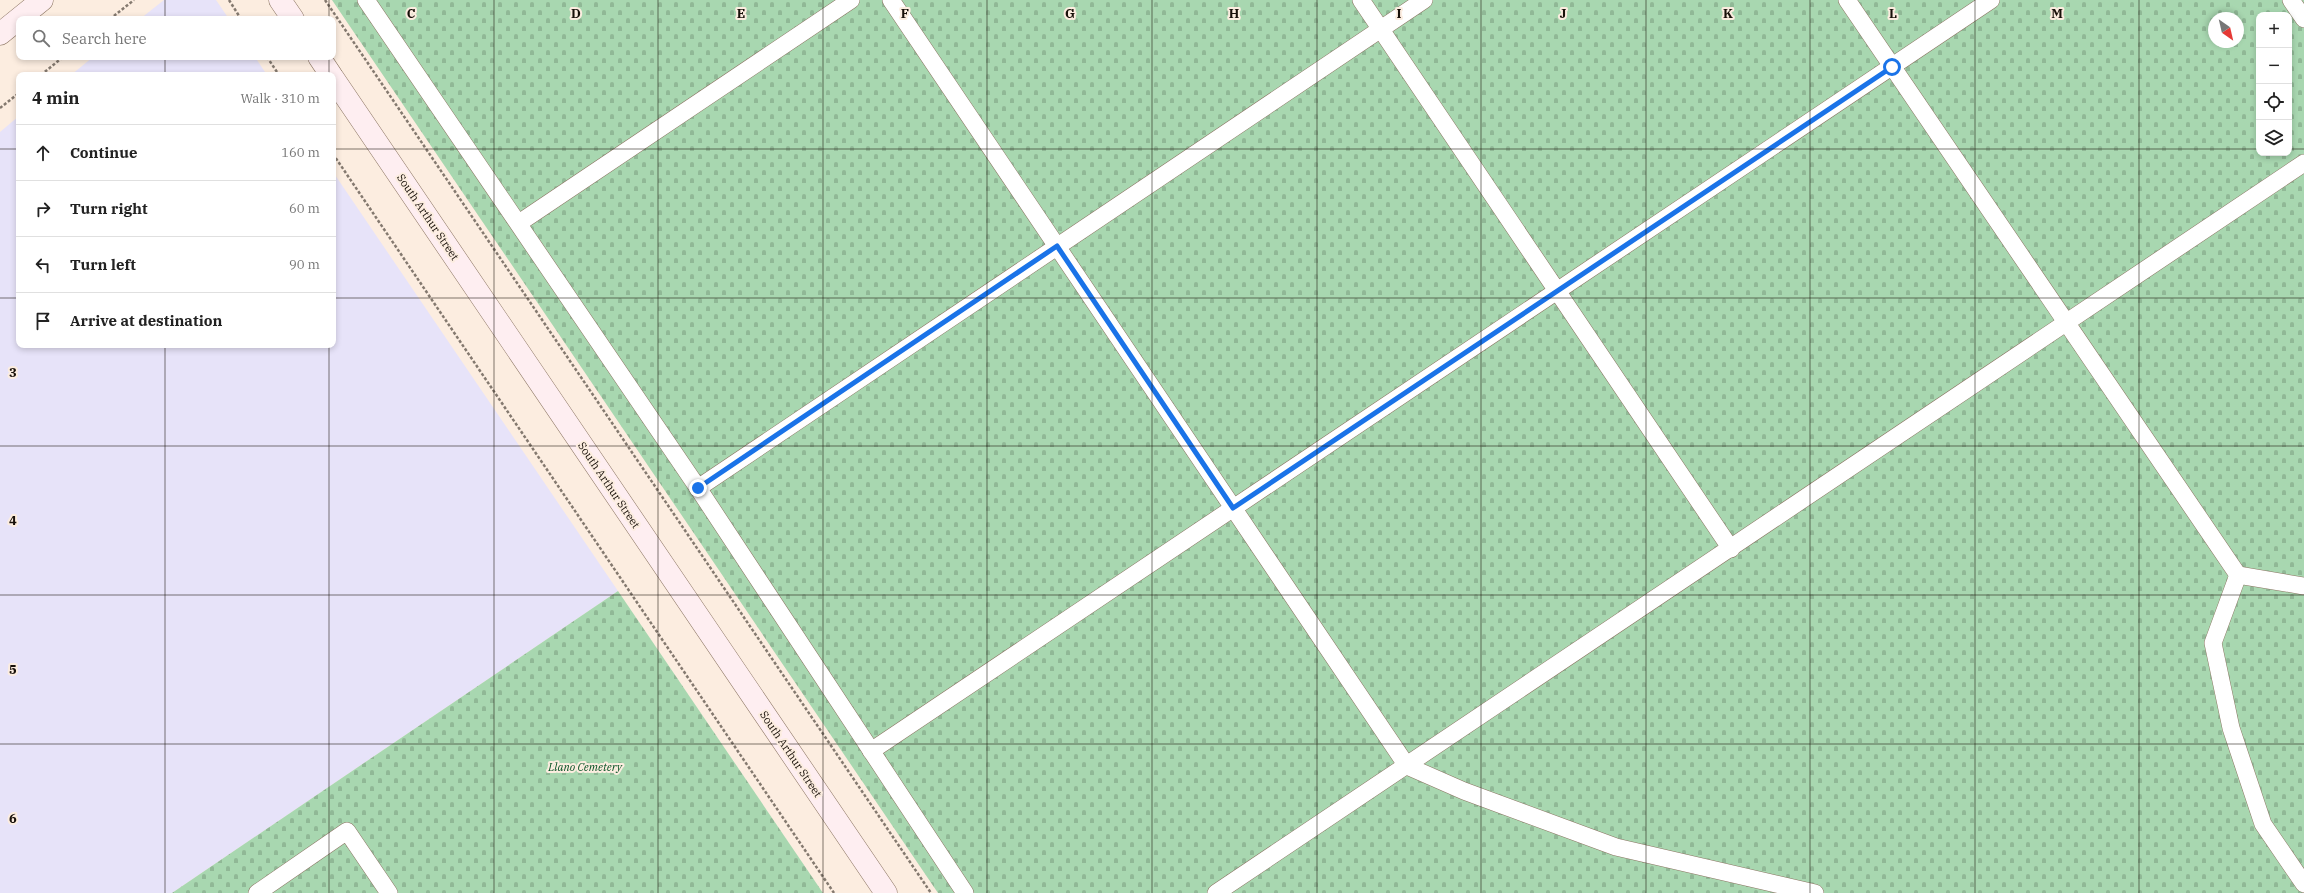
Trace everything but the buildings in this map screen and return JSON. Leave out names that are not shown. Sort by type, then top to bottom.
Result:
[{"type":"main road","points":[[22,16],[42,0]]},
{"type":"main road","points":[[280,0],[291,16]]},
{"type":"main road","points":[[0,34],[16,21]]},
{"type":"main road","points":[[321,60],[329,72]]},
{"type":"main road","name":"South Arthur Street","points":[[336,82],[886,893]]},
{"type":"lane","points":[[366,0],[698,488],[965,893]]},
{"type":"lane","points":[[519,223],[851,0]]},
{"type":"lane","points":[[891,0],[1407,766],[1464,791],[1616,847],[1815,893]]},
{"type":"lane","points":[[1361,0],[1730,549]]},
{"type":"lane","points":[[698,488],[1424,0]]},
{"type":"lane","points":[[1847,0],[2238,575],[2304,586]]},
{"type":"lane","points":[[871,751],[1991,0]]},
{"type":"lane","points":[[2291,0],[2304,19]]},
{"type":"lane","points":[[1218,892],[2304,163]]},
{"type":"lane","points":[[2238,575],[2213,643],[2231,728],[2263,824],[2304,884]]},
{"type":"lane","points":[[257,893],[347,831],[389,893]]},
{"type":"path","points":[[114,16],[134,0]]},
{"type":"path","points":[[228,0],[239,16]]},
{"type":"path","points":[[325,0],[336,16]]},
{"type":"path","points":[[336,16],[930,893]]},
{"type":"path","points":[[45,72],[59,60]]},
{"type":"path","points":[[269,60],[277,72]]},
{"type":"path","points":[[0,108],[16,95]]},
{"type":"path","points":[[336,158],[834,893]]},
{"type":"shaded area","points":[[164,0],[216,0],[227,16],[144,16]]},
{"type":"shaded area","points":[[89,60],[257,60],[265,72],[75,72]]},
{"type":"shaded area","points":[[16,119],[16,348],[336,348],[336,176],[618,591],[172,893],[0,893],[0,132]]},
{"type":"green space","points":[[332,0],[2304,0],[2304,893],[938,893]]},
{"type":"green space","name":"Llano Cemetery","points":[[618,591],[823,893],[172,893]]},
{"type":"route","points":[[698,488],[1057,246],[1233,508],[1892,67]]}]
